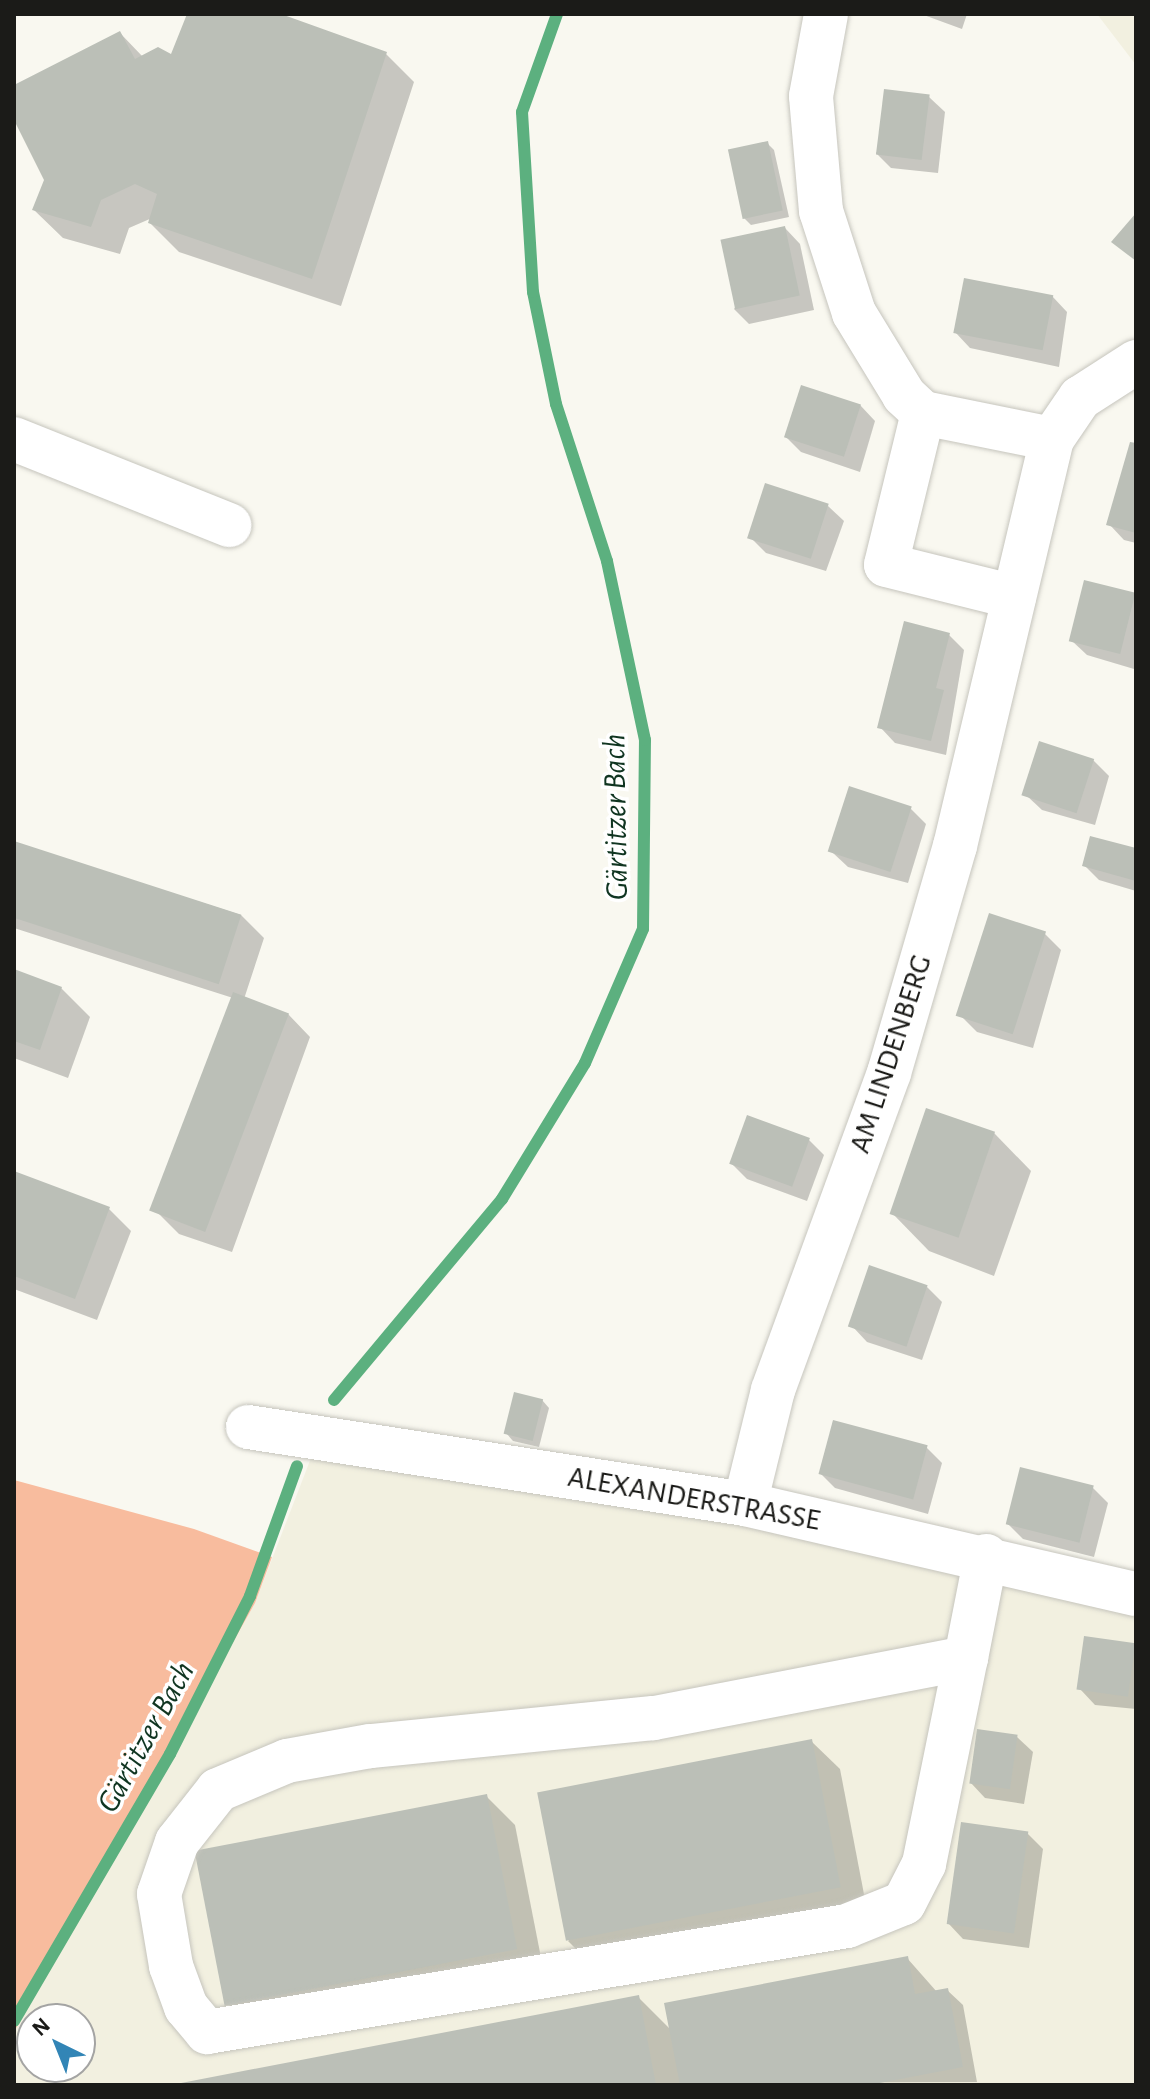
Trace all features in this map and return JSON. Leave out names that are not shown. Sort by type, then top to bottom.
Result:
[{"type":"street","points":[[826,14],[811,96],[821,211],[854,313],[904,395],[923,413],[1052,439],[1080,398],[1136,362]]},
{"type":"street","points":[[923,413],[886,565],[1014,597]]},
{"type":"street","points":[[14,439],[229,525]]},
{"type":"street","name":"AM LINDENBERG","points":[[745,1504],[773,1390],[889,1073],[955,846],[1052,439]]},
{"type":"street","name":"ALEXANDERSTRASSE","points":[[248,1427],[745,1504],[986,1556],[1136,1594]]},
{"type":"street","points":[[966,1658],[653,1718],[370,1746],[287,1761],[218,1790],[177,1842],[159,1894],[171,1966],[186,2007],[207,2032],[847,1926],[904,1903],[924,1864],[966,1658],[986,1556]]},
{"type":"shaded area","points":[[1097,14],[1136,14],[1136,65]]},
{"type":"shaded area","points":[[316,1445],[764,1516],[1136,1606],[1136,2085],[14,2085],[16,2028],[16,2083],[96,2083],[96,2003],[30,2003],[255,1603]]},
{"type":"shaded area","points":[[14,1480],[194,1529],[272,1557],[255,1603],[30,2003],[16,2003],[14,2032]]},
{"type":"building","points":[[187,14],[281,14],[387,52],[312,279],[148,223],[157,194],[135,184],[101,200],[91,227],[32,210],[44,180],[14,120],[14,85],[120,31],[135,59],[158,47],[171,54]]},
{"type":"building","points":[[884,89],[930,95],[922,160],[876,155]]},
{"type":"building","points":[[768,141],[783,210],[743,219],[728,150]]},
{"type":"building","points":[[1136,213],[1136,261],[1111,242]]},
{"type":"building","points":[[785,226],[800,295],[735,309],[720,240]]},
{"type":"building","points":[[964,278],[1053,295],[1043,350],[953,333]]},
{"type":"building","points":[[801,385],[861,404],[844,457],[784,437]]},
{"type":"building","points":[[1130,442],[1136,443],[1136,533],[1106,525]]},
{"type":"building","points":[[765,483],[829,504],[811,559],[747,538]]},
{"type":"building","points":[[1084,580],[1135,593],[1120,654],[1069,641]]},
{"type":"building","points":[[904,621],[950,633],[936,688],[944,690],[931,741],[877,728]]},
{"type":"building","points":[[1039,741],[1094,759],[1077,813],[1021,795]]},
{"type":"building","points":[[849,786],[912,806],[890,872],[828,852]]},
{"type":"building","points":[[1090,836],[1136,848],[1136,881],[1082,866]]},
{"type":"building","points":[[14,841],[241,915],[219,984],[14,918]]},
{"type":"building","points":[[989,913],[1046,932],[1013,1034],[956,1016]]},
{"type":"building","points":[[14,969],[62,987],[40,1050],[14,1041]]},
{"type":"building","points":[[233,992],[289,1014],[205,1232],[149,1210]]},
{"type":"building","points":[[926,1108],[995,1132],[959,1238],[890,1214]]},
{"type":"building","points":[[747,1115],[810,1138],[792,1187],[729,1164]]},
{"type":"building","points":[[14,1171],[110,1207],[75,1299],[14,1276]]},
{"type":"building","points":[[869,1265],[928,1285],[906,1347],[848,1326]]},
{"type":"building","points":[[514,1392],[543,1399],[533,1441],[504,1434]]},
{"type":"building","points":[[833,1420],[928,1445],[913,1499],[819,1474]]},
{"type":"building","points":[[1020,1467],[1094,1485],[1079,1543],[1006,1524]]},
{"type":"building","points":[[1084,1636],[1135,1643],[1128,1697],[1076,1689]]},
{"type":"building","points":[[977,1729],[1018,1735],[1010,1789],[969,1783]]},
{"type":"building","points":[[812,1739],[841,1887],[566,1941],[537,1792]]},
{"type":"building","points":[[487,1794],[517,1949],[225,2006],[194,1851]]},
{"type":"building","points":[[961,1822],[1028,1831],[1014,1933],[947,1924]]},
{"type":"building","points":[[908,1956],[915,1994],[948,1988],[963,2067],[869,2085],[680,2085],[664,2003]]},
{"type":"building","points":[[639,1995],[656,2085],[176,2085],[176,2084]]},
{"type":"waterway","name":"Gärtitzer Bach","points":[[334,1400],[502,1199],[585,1063],[643,929],[645,740],[607,561],[556,404],[533,292],[522,112],[557,14]]},
{"type":"waterway","name":"Gärtitzer Bach","points":[[14,2021],[170,1754],[250,1596],[297,1466]]}]
